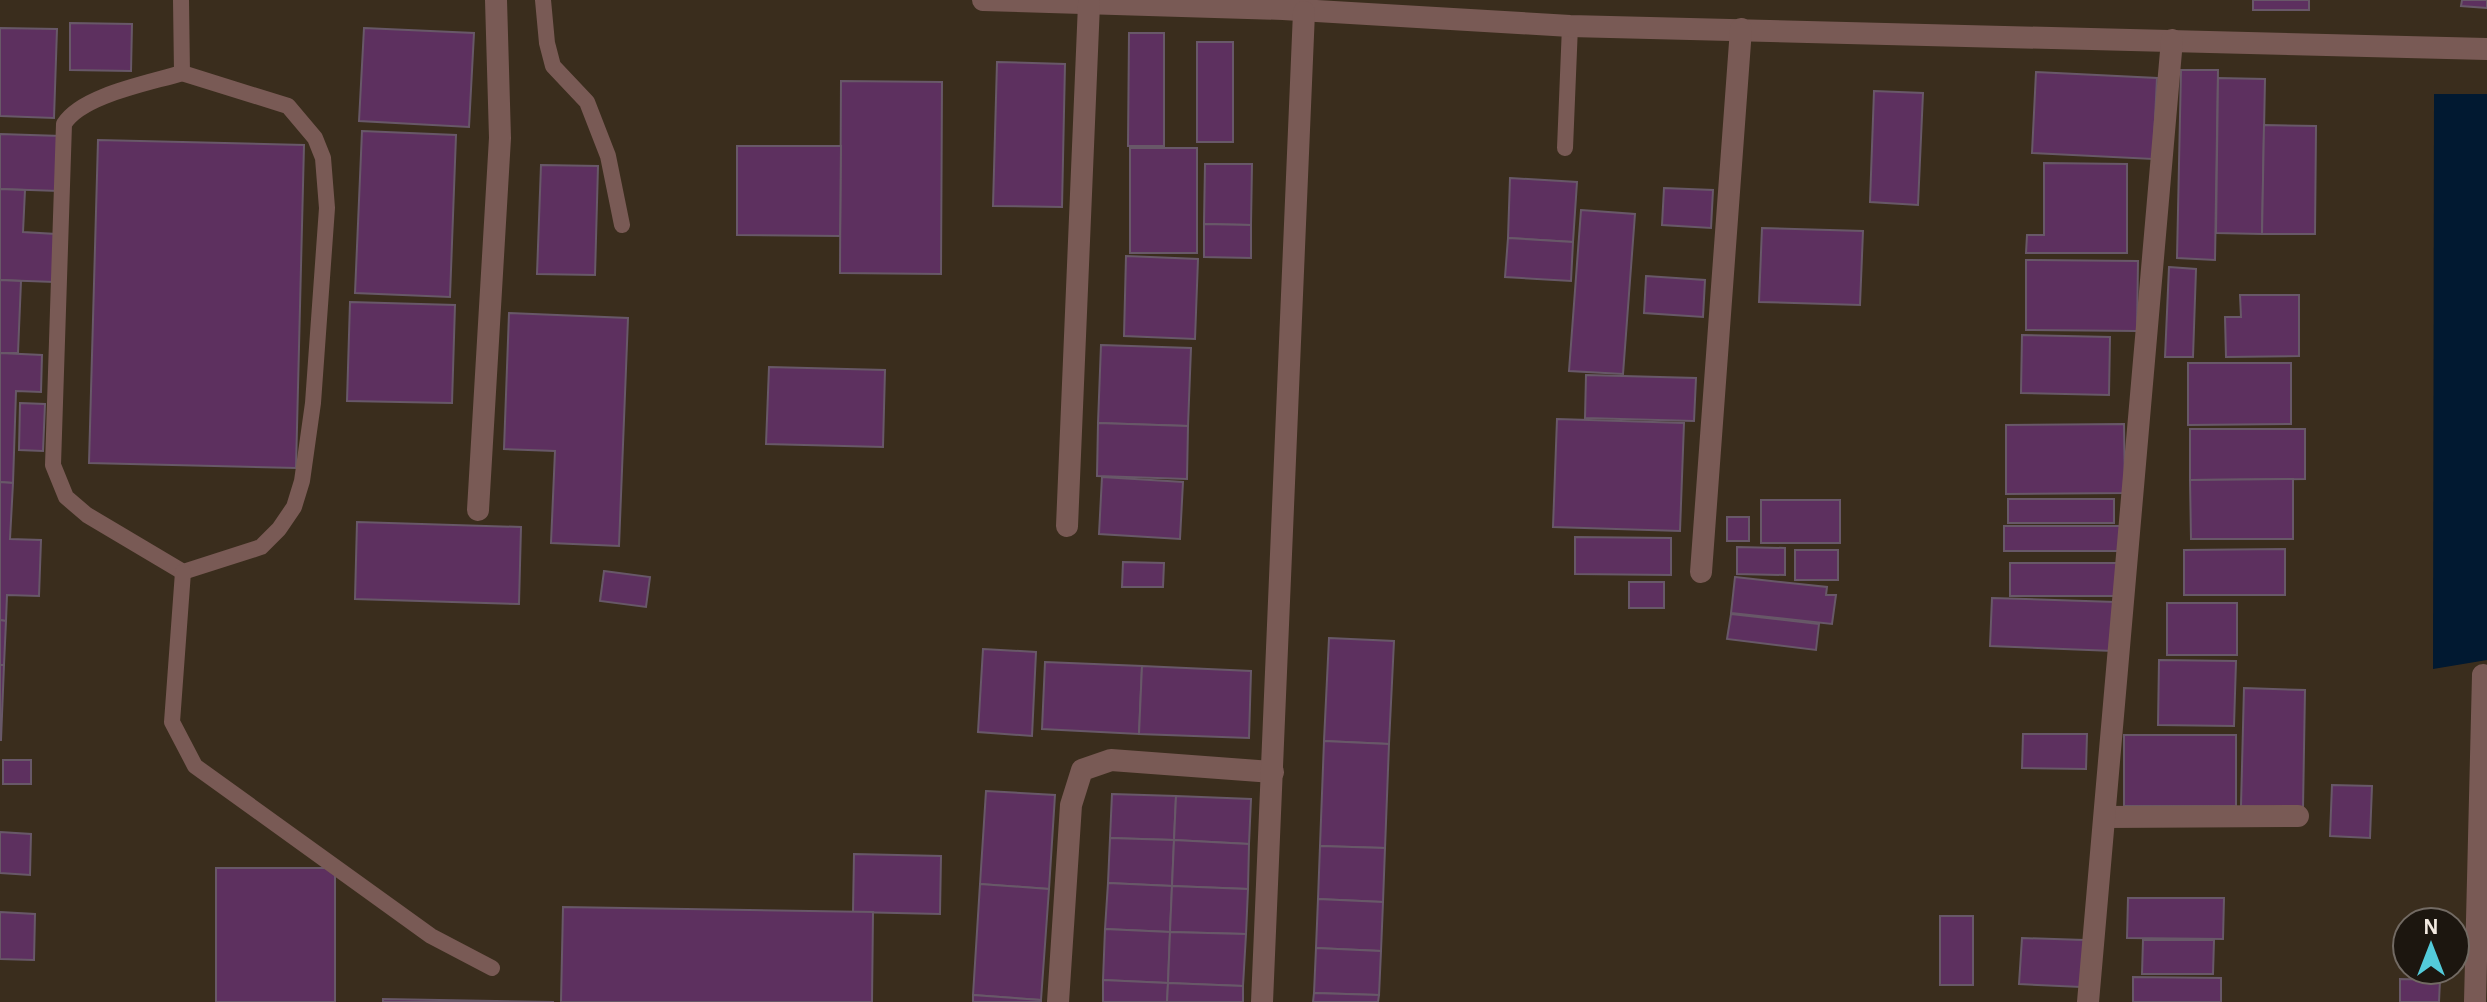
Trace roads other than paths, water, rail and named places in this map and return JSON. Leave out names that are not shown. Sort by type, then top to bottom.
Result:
[{"type":"street","points":[[478,510],[500,138],[496,0]]},
{"type":"street","points":[[983,0],[1290,7],[1570,26],[2487,49]]},
{"type":"street","points":[[1067,526],[1089,4]]},
{"type":"street","points":[[1262,1002],[1273,772],[1290,7]]},
{"type":"street","points":[[1701,572],[1741,29]]},
{"type":"street","points":[[2088,1002],[2172,40]]},
{"type":"street","points":[[2475,1002],[2484,796],[2483,675]]},
{"type":"street","points":[[1058,1002],[1071,805],[1082,770],[1111,760],[1273,772]]},
{"type":"street","points":[[2105,817],[2298,816]]},
{"type":"lane","points":[[181,0],[182,73]]},
{"type":"lane","points":[[543,0],[547,43],[553,66],[587,102],[608,156],[622,225]]},
{"type":"lane","points":[[1565,148],[1570,26]]},
{"type":"lane","points":[[182,73],[288,106],[315,138],[323,158],[327,208],[313,403],[302,481],[294,507],[279,529],[261,547],[183,572],[87,515],[66,497],[53,465],[64,124],[70,115],[87,103],[182,73]]},
{"type":"lane","points":[[183,572],[172,722],[195,766],[431,936],[492,968]]},
{"type":"water","points":[[2434,94],[2487,94],[2487,660],[2433,669]]}]
